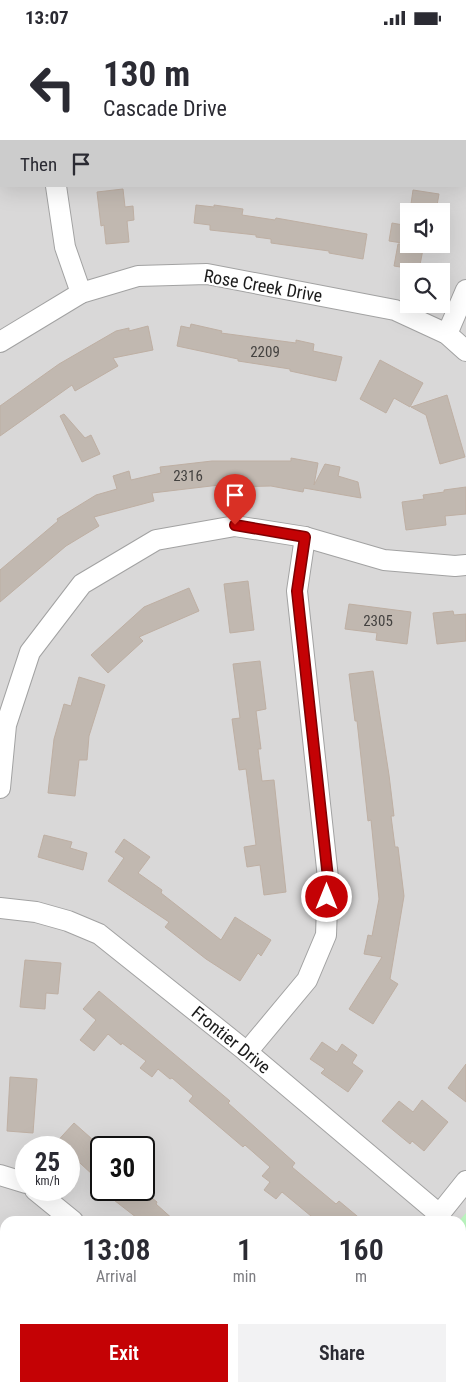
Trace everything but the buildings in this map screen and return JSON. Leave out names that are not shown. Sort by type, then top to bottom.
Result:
[{"type":"street","points":[[56,187],[65,247],[81,293]]},
{"type":"street","name":"Rose Creek Drive","points":[[0,342],[81,293],[138,276],[207,274],[395,310],[447,333],[466,351]]},
{"type":"street","points":[[447,333],[466,291]]},
{"type":"street","points":[[0,788],[6,725],[30,653],[82,584],[156,540],[235,525],[305,537],[384,560],[455,566],[466,565]]},
{"type":"street","points":[[247,1053],[307,980],[326,935],[328,878],[297,591],[305,537]]},
{"type":"street","name":"Frontier Drive","points":[[0,909],[36,912],[68,921],[98,934],[247,1053],[435,1216]]},
{"type":"street","points":[[0,1175],[15,1180]]},
{"type":"street","points":[[439,1216],[466,1181]]},
{"type":"street","points":[[48,1201],[67,1216]]},
{"type":"shaded area","points":[[0,187],[466,187],[466,1216],[0,1216]]},
{"type":"route","points":[[235,525],[305,537],[297,591],[328,878],[327,897]]}]
